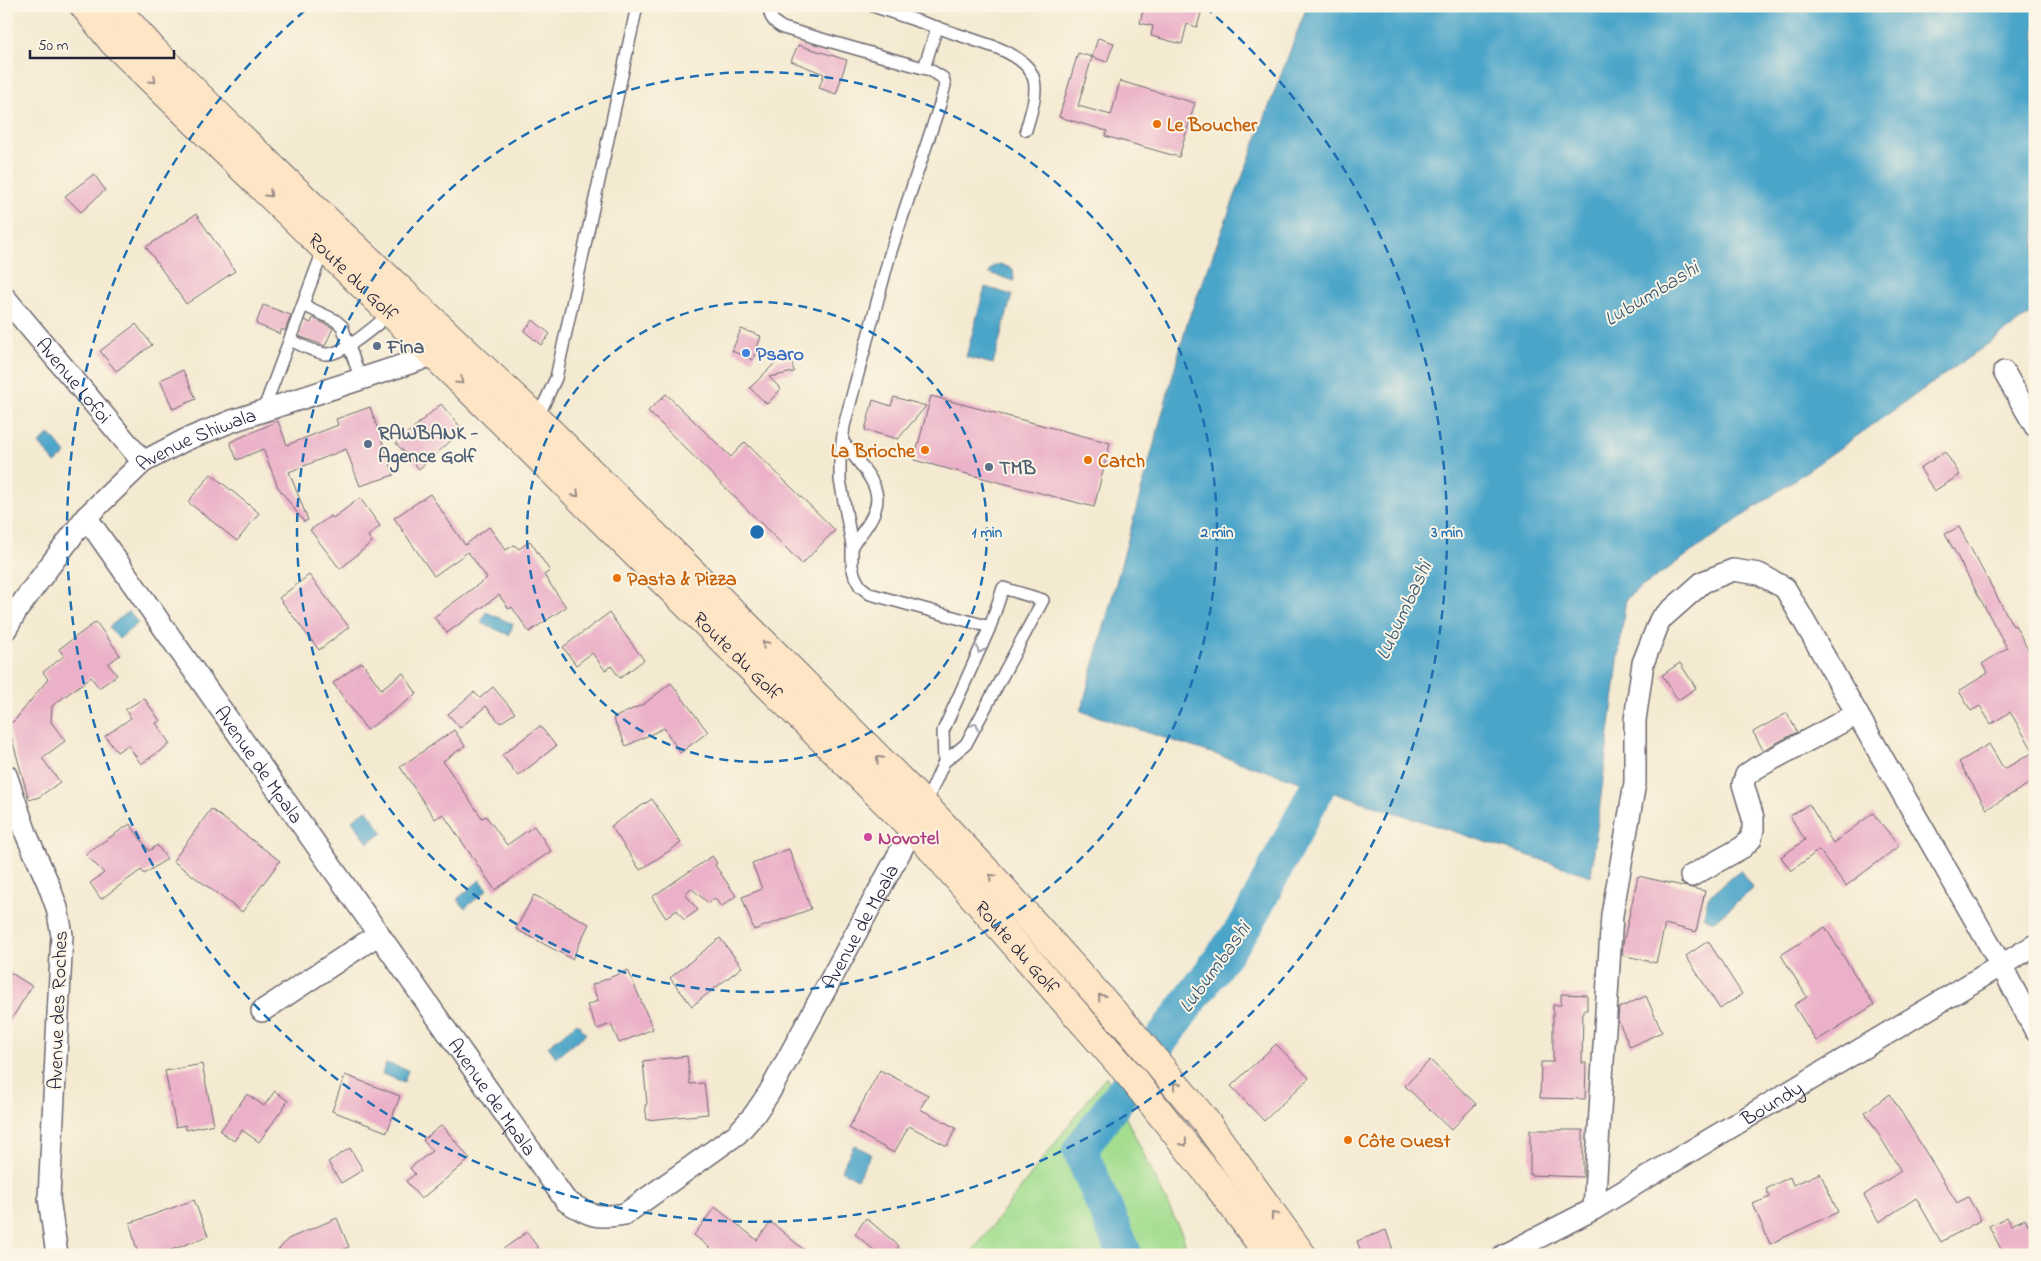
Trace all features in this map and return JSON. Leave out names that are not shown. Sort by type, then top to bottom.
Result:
[{"type":"main road","name":"Route du Golf","points":[[84,6],[113,42],[391,313],[439,344],[525,426],[918,817],[1132,1078],[1224,1194],[1269,1255]]},
{"type":"main road","points":[[114,6],[141,37],[439,344]]},
{"type":"main road","points":[[918,817],[1028,916],[1133,1034],[1225,1147],[1302,1255]]},
{"type":"street","name":"Avenue Lofoi","points":[[6,299],[143,462]]},
{"type":"street","name":"Avenue Shiwala","points":[[6,629],[22,603],[86,517],[143,462],[185,440],[263,411],[407,365],[439,344]]},
{"type":"street","points":[[2004,372],[2035,426]]},
{"type":"street","name":"Avenue de Mpala","points":[[86,517],[566,1201],[588,1214],[608,1217],[625,1214],[737,1134],[754,1115],[769,1093],[918,817]]},
{"type":"street","points":[[1594,1209],[1612,915],[1635,783],[1635,720],[1643,662],[1656,626],[1665,614],[1703,582],[1733,570],[1758,574],[1785,588],[2001,965],[2035,1030]]},
{"type":"street","points":[[1691,876],[1743,847],[1751,839],[1753,818],[1743,784],[1746,775],[1857,714]]},
{"type":"street","name":"Avenue des Roches","points":[[6,775],[27,836],[57,908],[62,935],[49,1198],[57,1255]]},
{"type":"street","points":[[262,1011],[378,934]]},
{"type":"street","name":"Boundy","points":[[1504,1255],[1594,1209],[2035,945]]},
{"type":"lane","points":[[525,426],[543,406],[556,378],[637,6]]},
{"type":"lane","points":[[770,6],[771,18],[777,25],[783,28],[924,68],[937,73],[943,78],[945,85],[890,254],[844,426],[840,480],[852,544],[852,566],[860,586],[870,594],[990,627]]},
{"type":"lane","points":[[873,6],[1017,56],[1027,66],[1035,89],[1033,106],[1026,130]]},
{"type":"lane","points":[[924,68],[937,27]]},
{"type":"lane","points":[[263,411],[321,256],[326,250]]},
{"type":"lane","points":[[303,305],[335,320],[342,326],[361,380]]},
{"type":"lane","points":[[290,340],[326,354],[350,345],[391,313]]},
{"type":"lane","points":[[844,443],[872,482],[878,494],[877,507],[872,519],[852,544]]},
{"type":"lane","points":[[918,817],[944,762],[966,744],[1042,600],[1003,588],[990,627],[943,731],[944,762]]},
{"type":"green space","points":[[1106,1076],[1183,1236],[1188,1255],[968,1255],[976,1247]]},
{"type":"water","points":[[1307,6],[2035,6],[2035,311],[1626,598],[1591,876],[1081,711],[1187,323]]},
{"type":"water","points":[[1000,264],[1013,269],[1014,281],[989,273],[992,267]]},
{"type":"water","points":[[985,287],[1012,295],[993,364],[966,357]]},
{"type":"water","points":[[50,434],[66,454],[55,463],[39,443]]},
{"type":"water","points":[[129,611],[138,623],[119,639],[109,627]]},
{"type":"water","points":[[486,612],[513,624],[509,635],[481,623]]},
{"type":"water","points":[[367,810],[383,833],[368,843],[352,820]]},
{"type":"water","points":[[1740,870],[1753,889],[1713,922],[1704,916],[1708,897]]},
{"type":"water","points":[[480,880],[488,889],[465,908],[457,899]]},
{"type":"water","points":[[577,1023],[586,1034],[556,1057],[548,1046]]},
{"type":"water","points":[[386,1063],[408,1070],[404,1082],[382,1074]]},
{"type":"water","points":[[854,1145],[871,1154],[857,1179],[841,1170]]},
{"type":"building","points":[[1144,6],[1203,6],[1197,27],[1187,24],[1182,44],[1151,36],[1153,26],[1140,23]]},
{"type":"building","points":[[1098,38],[1114,43],[1107,62],[1092,57]]},
{"type":"building","points":[[798,45],[847,60],[836,94],[819,88],[824,74],[791,61]]},
{"type":"building","points":[[1078,53],[1092,57],[1078,106],[1111,115],[1120,81],[1195,103],[1179,157],[1105,136],[1107,131],[1059,117]]},
{"type":"building","points":[[94,174],[105,190],[81,212],[65,196]]},
{"type":"building","points":[[196,214],[235,271],[186,304],[146,247]]},
{"type":"building","points":[[263,305],[291,315],[285,331],[282,329],[280,334],[256,324]]},
{"type":"building","points":[[313,318],[333,328],[325,346],[299,336],[305,320],[311,323]]},
{"type":"building","points":[[533,320],[550,334],[541,345],[524,331]]},
{"type":"building","points":[[136,324],[152,345],[116,371],[100,351]]},
{"type":"building","points":[[741,329],[761,336],[753,360],[732,351]]},
{"type":"building","points":[[791,358],[794,372],[769,377],[781,389],[767,404],[750,388],[777,361]]},
{"type":"building","points":[[183,370],[196,399],[173,409],[160,380]]},
{"type":"building","points":[[666,394],[731,457],[745,442],[835,530],[802,564],[648,411]]},
{"type":"building","points":[[931,396],[1110,443],[1094,507],[914,460]]},
{"type":"building","points":[[894,397],[926,406],[898,439],[865,430],[873,400],[891,406]]},
{"type":"building","points":[[441,404],[463,430],[419,469],[396,443]]},
{"type":"building","points":[[370,407],[394,475],[360,486],[346,449],[289,472],[308,520],[304,522],[278,487],[263,449],[237,460],[230,442],[278,421],[287,445],[338,425],[336,419]]},
{"type":"building","points":[[1945,452],[1960,475],[1934,491],[1920,468]]},
{"type":"building","points":[[211,474],[259,513],[237,541],[188,502]]},
{"type":"building","points":[[430,494],[465,545],[489,527],[506,550],[514,545],[519,549],[530,541],[550,571],[544,575],[566,607],[529,632],[512,607],[509,609],[499,595],[447,633],[434,617],[487,578],[468,552],[434,576],[394,518]]},
{"type":"building","points":[[360,498],[380,526],[368,536],[372,542],[340,569],[310,530],[331,516],[333,518]]},
{"type":"building","points":[[1959,527],[2035,663],[2035,780],[1987,809],[1959,762],[1989,744],[2004,769],[2034,752],[2010,712],[1991,724],[1980,706],[1971,711],[1959,691],[1988,673],[1982,664],[2007,648],[1945,534]]},
{"type":"building","points":[[309,575],[349,627],[319,650],[279,598]]},
{"type":"building","points":[[609,613],[644,660],[620,678],[611,666],[605,670],[592,653],[576,665],[563,647]]},
{"type":"building","points":[[96,622],[120,655],[108,664],[117,675],[99,688],[91,677],[52,706],[51,722],[65,741],[42,758],[60,782],[39,797],[29,800],[8,725],[15,720],[48,679],[43,672],[64,656],[59,649]]},
{"type":"building","points":[[362,662],[381,689],[403,673],[417,694],[367,730],[333,683]]},
{"type":"building","points":[[1680,663],[1696,688],[1678,700],[1662,675]]},
{"type":"building","points":[[671,683],[708,732],[680,753],[664,728],[626,746],[613,718],[644,704]]},
{"type":"building","points":[[493,687],[515,713],[500,723],[486,706],[460,728],[448,714],[474,692],[480,698]]},
{"type":"building","points":[[144,698],[160,721],[156,723],[170,744],[141,764],[128,745],[117,752],[105,736],[131,718],[125,710]]},
{"type":"building","points":[[1787,713],[1797,732],[1763,750],[1753,732]]},
{"type":"building","points":[[540,726],[556,746],[518,776],[502,755]]},
{"type":"building","points":[[454,730],[465,746],[443,761],[482,818],[486,816],[507,845],[534,826],[551,851],[495,890],[443,814],[435,819],[400,767]]},
{"type":"building","points":[[652,799],[681,843],[640,870],[611,826]]},
{"type":"building","points":[[1809,804],[1833,843],[1873,813],[1899,846],[1846,886],[1819,850],[1791,871],[1781,857],[1805,840],[1790,816]]},
{"type":"building","points":[[211,809],[280,861],[242,912],[173,861]]},
{"type":"building","points":[[130,824],[149,851],[157,845],[167,859],[144,874],[141,870],[101,899],[90,883],[104,873],[85,854]]},
{"type":"building","points":[[789,849],[811,909],[754,930],[742,897],[762,889],[752,863]]},
{"type":"building","points":[[712,856],[717,863],[715,865],[736,896],[721,907],[715,898],[708,903],[691,888],[685,894],[698,910],[684,920],[677,910],[666,918],[652,897]]},
{"type":"building","points":[[1638,876],[1705,891],[1696,932],[1665,924],[1656,963],[1622,955]]},
{"type":"building","points":[[534,895],[589,924],[572,959],[516,929]]},
{"type":"building","points":[[1825,927],[1874,1005],[1816,1041],[1794,1005],[1807,997],[1781,955]]},
{"type":"building","points":[[720,938],[742,967],[692,1006],[670,978]]},
{"type":"building","points":[[1708,941],[1742,994],[1720,1009],[1686,956]]},
{"type":"building","points":[[6,970],[32,986],[6,1028]]},
{"type":"building","points":[[628,970],[653,1029],[619,1043],[611,1024],[597,1029],[587,1005],[598,1001],[592,985]]},
{"type":"building","points":[[1561,994],[1587,995],[1587,1010],[1583,1010],[1582,1063],[1586,1063],[1585,1099],[1540,1098],[1541,1062],[1553,1062],[1553,1005],[1561,1005]]},
{"type":"building","points":[[1646,996],[1662,1032],[1630,1047],[1618,1020],[1619,1008]]},
{"type":"building","points":[[1276,1044],[1309,1078],[1264,1121],[1231,1086]]},
{"type":"building","points":[[687,1056],[690,1084],[704,1083],[708,1114],[647,1120],[643,1061]]},
{"type":"building","points":[[1430,1060],[1476,1104],[1451,1130],[1405,1086]]},
{"type":"building","points":[[202,1064],[214,1124],[186,1130],[185,1125],[176,1127],[165,1071]]},
{"type":"building","points":[[880,1070],[928,1095],[920,1109],[956,1128],[947,1146],[909,1126],[894,1153],[849,1128]]},
{"type":"building","points":[[345,1075],[400,1096],[387,1132],[332,1111]]},
{"type":"building","points":[[275,1091],[288,1101],[259,1142],[242,1130],[234,1141],[220,1131],[247,1094],[264,1106]]},
{"type":"building","points":[[1890,1094],[1957,1203],[1968,1197],[1981,1220],[1941,1242],[1916,1198],[1879,1222],[1864,1195],[1901,1171],[1865,1112]]},
{"type":"building","points":[[442,1125],[470,1159],[421,1199],[406,1181],[415,1174],[410,1168],[432,1151],[423,1140]]},
{"type":"building","points":[[1530,1130],[1583,1130],[1583,1177],[1530,1175]]},
{"type":"building","points":[[350,1148],[363,1170],[341,1183],[328,1162]]},
{"type":"building","points":[[1820,1173],[1838,1212],[1770,1244],[1753,1204],[1770,1197],[1766,1189],[1790,1177],[1793,1185]]},
{"type":"building","points":[[194,1200],[208,1236],[158,1255],[138,1255],[130,1223]]},
{"type":"building","points":[[715,1207],[757,1240],[771,1222],[810,1255],[718,1255],[694,1235]]},
{"type":"building","points":[[2007,1217],[2011,1225],[2025,1219],[2028,1225],[2035,1223],[2035,1247],[2021,1255],[2004,1255],[1989,1226]]},
{"type":"building","points":[[337,1218],[349,1247],[330,1255],[274,1255],[288,1239]]},
{"type":"building","points":[[866,1218],[899,1246],[892,1255],[880,1255],[855,1234]]},
{"type":"building","points":[[1386,1230],[1393,1250],[1379,1255],[1362,1255],[1357,1241]]},
{"type":"building","points":[[527,1232],[543,1255],[495,1255]]},
{"type":"waterway","name":"Lubumbashi","points":[[1125,1255],[1080,1150],[1247,923],[1339,746]]},
{"type":"place","name":"Le Boucher","points":[[1157,124]]},
{"type":"place","name":"Fina","points":[[377,346]]},
{"type":"place","name":"Psaro","points":[[746,353]]},
{"type":"place","name":"RAWBANK - Agence Golf","points":[[368,444]]},
{"type":"place","name":"La Brioche","points":[[925,450]]},
{"type":"place","name":"Catch","points":[[1088,460]]},
{"type":"place","name":"TMB","points":[[989,467]]},
{"type":"place","name":"Pasta & Pizza","points":[[617,578]]},
{"type":"place","name":"Novotel","points":[[868,837]]},
{"type":"place","name":"Côte Ouest","points":[[1348,1140]]}]
